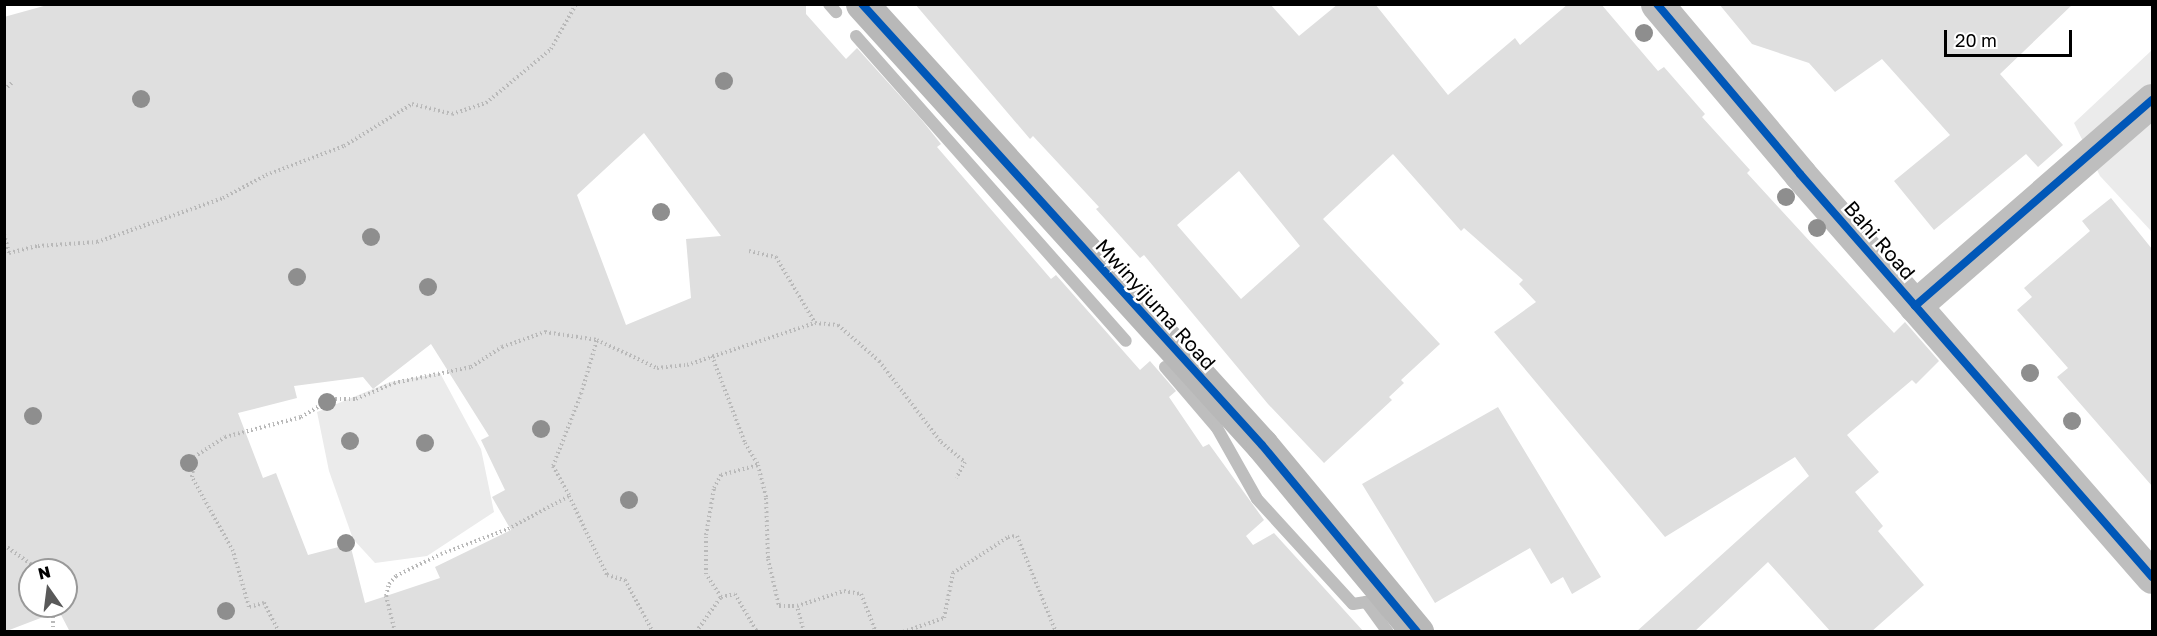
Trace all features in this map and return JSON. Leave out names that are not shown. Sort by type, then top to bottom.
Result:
[{"type":"street","name":"Mwinyijuma Road","points":[[862,4],[1262,445],[1417,632]]},
{"type":"street","name":"Bahi Road","points":[[1657,4],[2152,577]]},
{"type":"street","points":[[1916,306],[2152,100]]},
{"type":"path","points":[[4,234],[9,253],[38,246],[97,242],[223,198],[267,176],[344,146],[412,104],[452,114],[486,103],[551,49],[576,4]]},
{"type":"path","points":[[4,90],[14,81]]},
{"type":"path","points":[[749,251],[776,257],[815,323]]},
{"type":"path","points":[[279,632],[264,603],[249,608],[233,551],[192,477],[194,457],[225,437],[301,417],[331,399],[356,399],[394,383],[471,367],[502,348],[545,332],[597,340],[657,368],[687,365],[815,323],[838,325],[879,361],[941,442],[965,462],[956,478]]},
{"type":"path","points":[[597,340],[581,394],[553,466],[607,575],[625,580],[653,632]]},
{"type":"path","points":[[712,356],[745,443],[758,465],[766,498],[768,559],[779,606],[797,606],[844,591],[861,594],[876,632]]},
{"type":"path","points":[[721,597],[706,574],[706,535],[714,488],[720,475],[758,465]]},
{"type":"path","points":[[395,632],[386,596],[389,584],[396,576],[441,554],[508,529],[569,496]]},
{"type":"path","points":[[903,632],[944,618],[953,573],[1008,537],[1017,536],[1056,632]]},
{"type":"path","points":[[4,545],[22,558]]},
{"type":"path","points":[[696,632],[721,597],[735,594],[757,632]]},
{"type":"path","points":[[797,606],[804,632]]},
{"type":"shaded area","points":[[2152,50],[2152,232],[2100,176],[2074,123]]},
{"type":"shaded area","points":[[440,373],[481,449],[494,512],[427,556],[375,563],[353,539],[329,471],[317,412],[390,382]]},
{"type":"building","points":[[51,4],[806,4],[806,14],[846,59],[857,48],[921,119],[941,144],[937,147],[1051,279],[1056,275],[1140,370],[1150,361],[1176,391],[1169,397],[1203,447],[1209,444],[1264,520],[1246,536],[1253,545],[1274,533],[1364,632],[70,632],[63,618],[78,618],[78,558],[18,558],[18,618],[41,618],[4,632],[4,17]],"holes":[[[644,133],[721,236],[686,239],[691,298],[626,325],[577,195]],[[431,344],[489,436],[481,440],[505,490],[492,497],[511,530],[435,567],[440,578],[365,603],[350,544],[308,555],[276,473],[263,478],[238,413],[297,398],[294,386],[363,377],[373,389]]]},
{"type":"building","points":[[915,4],[1270,4],[1299,36],[1338,4],[1375,4],[1448,95],[1515,38],[1520,45],[1568,4],[1601,4],[1658,71],[1664,67],[1705,114],[1702,117],[1750,170],[1747,173],[1894,333],[1905,322],[1939,361],[1916,384],[1912,380],[1847,435],[1879,472],[1855,492],[1883,526],[1878,531],[1924,585],[1871,632],[1831,632],[1768,562],[1694,632],[1636,632],[1809,476],[1795,457],[1665,537],[1494,332],[1536,302],[1519,284],[1523,280],[1464,228],[1461,231],[1393,154],[1323,219],[1440,344],[1401,380],[1404,383],[1389,397],[1392,400],[1324,463],[1268,404],[1144,255],[1140,258],[1096,209],[1099,207],[1033,136],[1030,139]],"holes":[[[1239,171],[1300,246],[1241,299],[1177,225]]]},
{"type":"building","points":[[1719,4],[2073,4],[2000,74],[2063,145],[2038,167],[2026,154],[1934,230],[1894,181],[1950,135],[1882,59],[1835,92],[1809,63],[1752,44]]},
{"type":"building","points":[[2111,198],[2152,249],[2152,486],[2057,377],[2068,368],[2017,310],[2032,297],[2024,288],[2090,231],[2082,221]]},
{"type":"building","points":[[1498,407],[1601,577],[1572,594],[1563,577],[1551,584],[1530,548],[1435,603],[1362,484]]},
{"type":"waterway","points":[[829,4],[836,12]]},
{"type":"waterway","points":[[856,36],[1126,341]]},
{"type":"waterway","points":[[1165,367],[1217,428],[1257,499],[1353,604],[1366,602],[1388,632]]},
{"type":"cycle path","points":[[862,4],[1262,445],[1417,632]]},
{"type":"cycle path","points":[[1657,4],[1800,174],[2152,577]]},
{"type":"cycle path","points":[[1915,306],[2152,100]]}]
